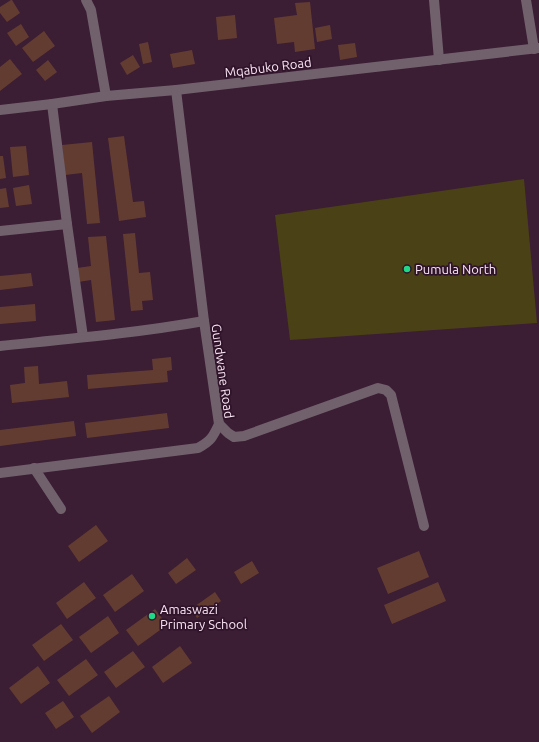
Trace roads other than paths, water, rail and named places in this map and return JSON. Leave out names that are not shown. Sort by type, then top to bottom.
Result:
[{"type":"street","points":[[86,0],[91,10],[106,96]]},
{"type":"street","points":[[434,0],[439,60]]},
{"type":"street","points":[[526,0],[536,48]]},
{"type":"street","name":"Mqabuko Road","points":[[0,110],[106,96],[176,90],[536,48]]},
{"type":"street","name":"Gundwane Road","points":[[0,472],[198,448],[208,442],[219,424],[204,320],[176,90]]},
{"type":"street","points":[[52,104],[83,337]]},
{"type":"street","points":[[0,231],[67,224]]},
{"type":"street","points":[[0,346],[179,325],[204,320]]},
{"type":"street","points":[[219,424],[234,437],[244,436],[378,388],[386,390],[391,395],[424,526]]},
{"type":"street","points":[[34,468],[61,509]]},
{"type":"place","name":"Pumula North","points":[[407,269]]},
{"type":"place","name":"Amaswazi Primary School","points":[[152,616]]}]
